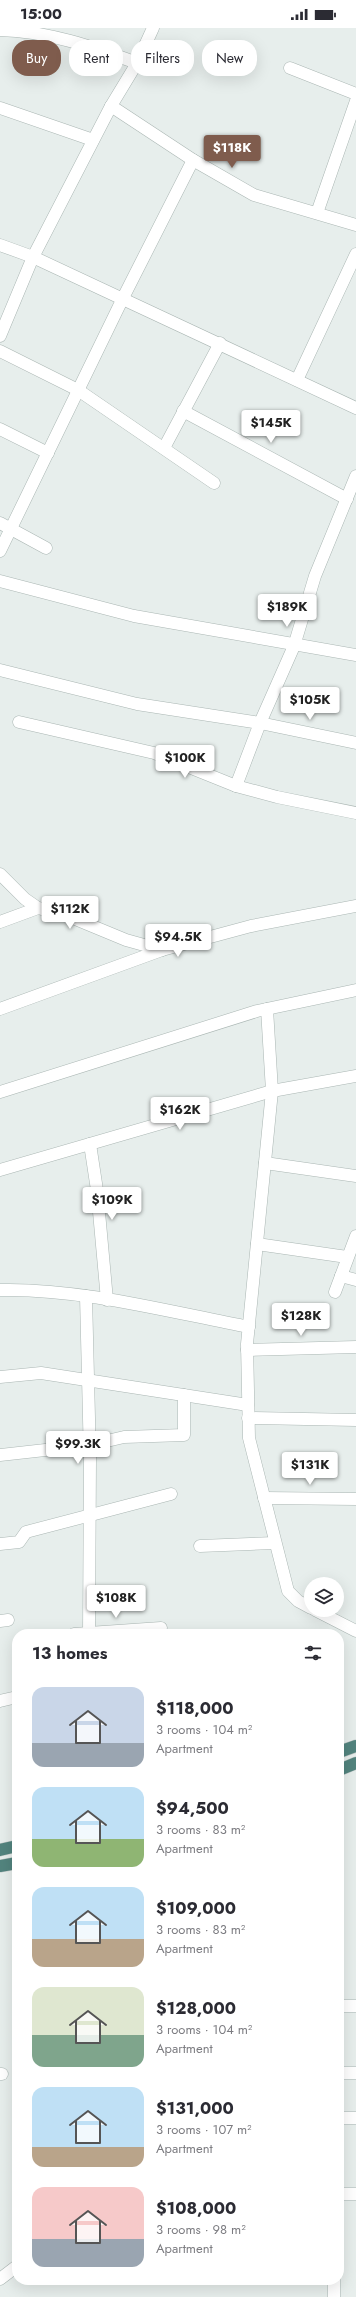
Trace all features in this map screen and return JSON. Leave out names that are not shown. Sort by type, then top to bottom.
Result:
[{"type":"highway","points":[[344,1750],[356,1746]]},
{"type":"highway","points":[[344,1768],[356,1764]]},
{"type":"highway","points":[[0,1850],[12,1847]]},
{"type":"highway","points":[[0,1866],[12,1864]]},
{"type":"street","points":[[148,40],[153,28]]},
{"type":"street","points":[[0,30],[35,33],[89,46],[131,61]]},
{"type":"street","points":[[290,68],[356,94]]},
{"type":"street","points":[[0,336],[33,256],[111,106],[131,73]]},
{"type":"street","points":[[317,213],[356,101]]},
{"type":"street","points":[[111,106],[193,160],[254,195],[356,224]]},
{"type":"street","points":[[0,108],[93,140]]},
{"type":"street","points":[[0,551],[123,298],[193,160]]},
{"type":"street","points":[[0,245],[33,256],[356,408]]},
{"type":"street","points":[[297,380],[356,254]]},
{"type":"street","points":[[164,448],[220,343]]},
{"type":"street","points":[[0,351],[78,390],[214,483]]},
{"type":"street","points":[[183,411],[347,498]]},
{"type":"street","points":[[0,429],[48,454]]},
{"type":"street","points":[[236,786],[260,723],[294,646],[315,576],[356,476]]},
{"type":"street","points":[[0,523],[46,548]]},
{"type":"street","points":[[0,581],[134,616],[294,646],[356,655]]},
{"type":"street","points":[[0,670],[137,704],[260,723],[356,743]]},
{"type":"street","points":[[19,722],[154,753],[236,786],[356,813]]},
{"type":"street","points":[[0,874],[25,899],[38,908],[68,916],[126,940],[162,950]]},
{"type":"street","points":[[0,1009],[162,950],[251,926],[356,906]]},
{"type":"street","points":[[0,922],[38,908]]},
{"type":"street","points":[[0,1092],[267,1009],[356,990]]},
{"type":"street","points":[[267,1009],[272,1091],[247,1350],[249,1438],[288,1591],[298,1602],[304,1605]]},
{"type":"street","points":[[0,1170],[272,1091],[356,1076]]},
{"type":"street","points":[[90,1144],[97,1190],[107,1300]]},
{"type":"street","points":[[265,1163],[356,1176]]},
{"type":"street","points":[[335,1292],[356,1236]]},
{"type":"street","points":[[257,1244],[347,1257]]},
{"type":"street","points":[[341,1276],[356,1280]]},
{"type":"street","points":[[0,1290],[21,1289],[86,1296],[249,1327]]},
{"type":"street","points":[[86,1296],[90,1445],[89,1629]]},
{"type":"street","points":[[247,1350],[356,1347]]},
{"type":"street","points":[[0,1377],[41,1373],[248,1404]]},
{"type":"street","points":[[0,1455],[90,1445],[124,1437],[184,1435],[184,1395]]},
{"type":"street","points":[[248,1418],[356,1420]]},
{"type":"street","points":[[0,1544],[19,1542],[26,1532],[171,1494]]},
{"type":"street","points":[[264,1498],[356,1499]]},
{"type":"street","points":[[200,1546],[275,1543]]},
{"type":"street","points":[[329,1617],[356,1631]]},
{"type":"street","points":[[147,1629],[161,1628]]},
{"type":"street","points":[[0,1701],[12,1699]]},
{"type":"street","points":[[344,2006],[356,2006]]},
{"type":"street","points":[[344,2073],[356,2073]]},
{"type":"street","points":[[344,2118],[356,2118]]},
{"type":"street","points":[[344,2194],[356,2194]]},
{"type":"street","points":[[0,2279],[12,2270]]},
{"type":"street","points":[[334,2285],[334,2297]]}]
